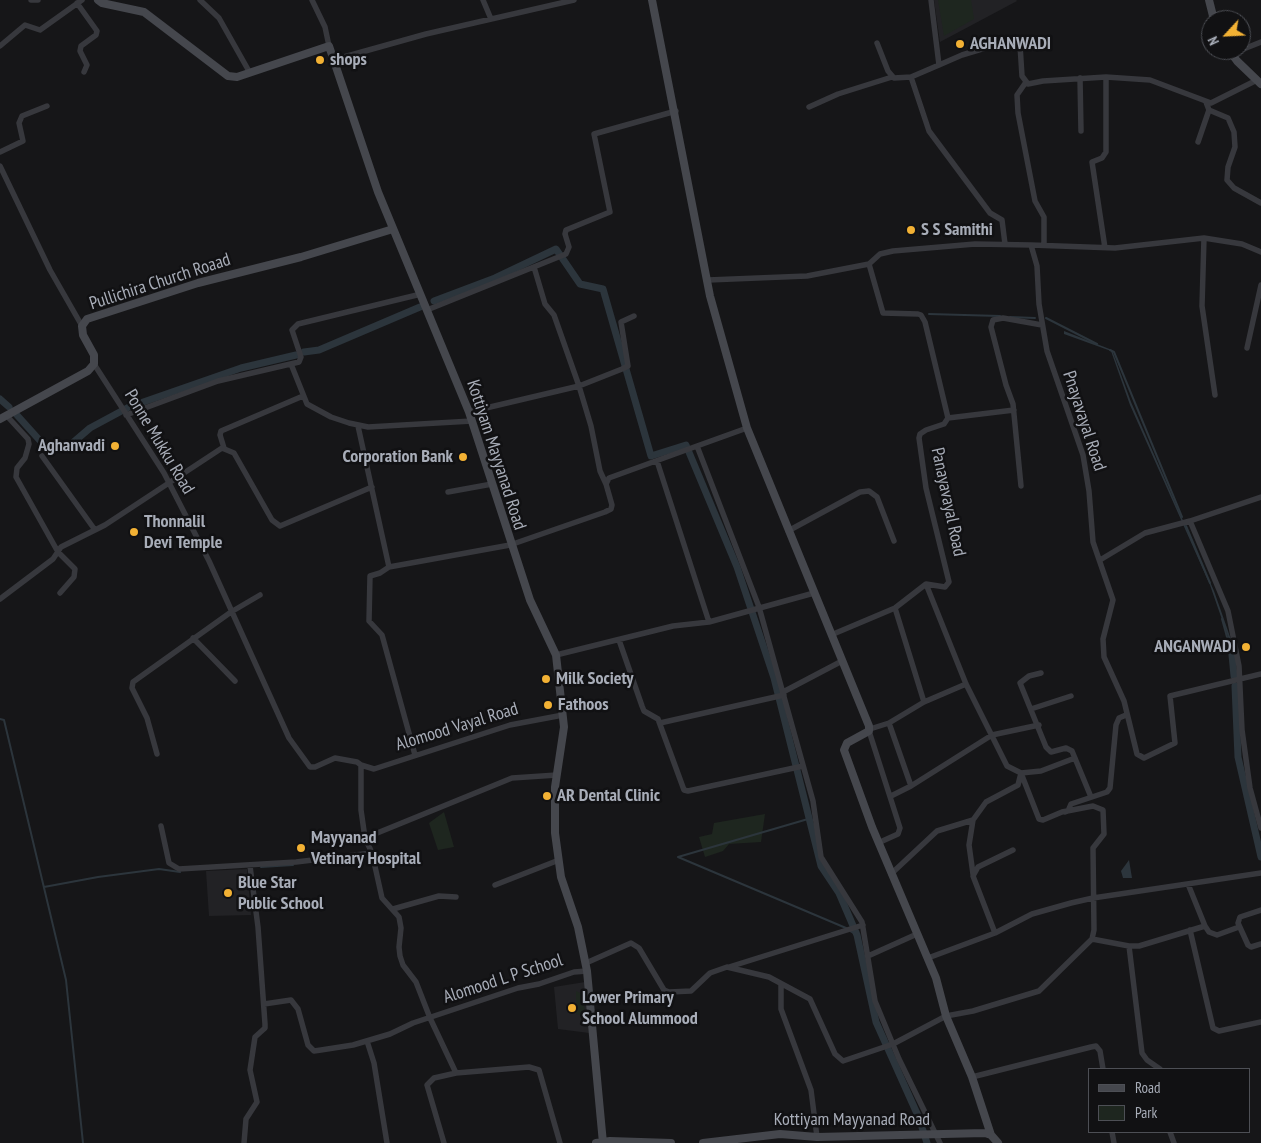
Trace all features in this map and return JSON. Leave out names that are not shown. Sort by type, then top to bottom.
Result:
[{"type":"main road","points":[[98,0],[102,3],[144,12],[228,76],[237,77],[329,46]]},
{"type":"main road","points":[[652,0],[676,111],[708,280],[747,428],[869,730],[847,743],[844,750],[878,843],[936,978],[946,1016],[972,1077],[991,1134],[998,1143]]},
{"type":"main road","name":"Kottiyam Mayyanad Road","points":[[329,46],[393,229],[469,412],[510,545],[530,600],[556,655],[564,727],[554,815],[561,877],[578,927],[586,967],[600,1142],[671,1143]]},
{"type":"main road","points":[[1238,60],[1259,82]]},
{"type":"main road","name":"Pullichira Church Roaad","points":[[94,364],[94,355],[83,335],[82,326],[87,319],[198,283],[301,257],[393,229]]},
{"type":"main road","points":[[3,417],[88,371],[94,364]]},
{"type":"main road","name":"Kottiyam Mayyanad Road","points":[[702,1143],[780,1134],[817,1137],[991,1134]]},
{"type":"street","points":[[31,0],[38,0]]},
{"type":"street","points":[[200,0],[219,18],[250,73]]},
{"type":"street","points":[[312,0],[325,27],[329,46]]},
{"type":"street","points":[[483,0],[490,19]]},
{"type":"street","points":[[333,60],[490,19],[574,0]]},
{"type":"street","points":[[931,0],[939,65]]},
{"type":"street","points":[[0,46],[25,25],[40,30],[79,2],[97,31],[96,35],[81,46],[80,51],[87,65],[84,72]]},
{"type":"street","points":[[809,107],[838,94],[892,77],[902,79],[911,77],[939,65],[1015,39],[1020,45],[1022,76],[1028,84],[1106,77],[1150,80],[1211,103],[1259,82]]},
{"type":"street","points":[[878,43],[892,77]]},
{"type":"street","points":[[911,77],[929,131],[990,213],[1002,220],[1005,244]]},
{"type":"street","points":[[1105,248],[1092,162],[1102,158],[1106,152],[1106,77]]},
{"type":"street","points":[[1080,78],[1081,131]]},
{"type":"street","points":[[1026,82],[1016,95],[1035,201],[1044,217],[1044,245]]},
{"type":"street","points":[[1198,142],[1209,110],[1206,102]]},
{"type":"street","points":[[0,152],[23,141],[19,123],[22,116],[47,106]]},
{"type":"street","points":[[1209,110],[1228,118],[1234,132],[1235,147],[1228,167],[1227,180],[1234,188],[1261,203]]},
{"type":"street","points":[[427,310],[534,267],[568,251],[564,234],[566,230],[610,212],[594,134],[676,111]]},
{"type":"street","points":[[0,166],[50,270],[82,326]]},
{"type":"street","points":[[1204,238],[1202,306],[1216,395]]},
{"type":"street","points":[[708,280],[797,277],[869,264],[880,254],[893,251],[975,244],[1105,248],[1204,238],[1242,244],[1261,252]]},
{"type":"street","name":"Pnayavayal Road","points":[[1031,245],[1037,266],[1042,324],[1047,351],[1083,455],[1089,491],[1093,542],[1114,604],[1103,639],[1104,657],[1124,701],[1135,750],[1140,757],[1144,758],[1174,743],[1170,696],[1240,680]]},
{"type":"street","points":[[869,264],[883,313],[918,314],[923,318],[948,418],[1014,410]]},
{"type":"street","points":[[415,755],[382,635],[370,621],[370,576],[380,574],[389,566],[510,545],[608,511],[612,505],[606,484],[600,472],[591,426],[579,386],[554,315],[545,304],[534,267]]},
{"type":"street","points":[[1247,348],[1261,285]]},
{"type":"street","points":[[126,415],[218,382],[301,360],[292,330],[298,324],[421,294]]},
{"type":"street","points":[[469,412],[579,386],[628,366],[621,322],[634,316]]},
{"type":"street","points":[[1021,486],[1014,410],[992,333],[993,320],[1003,318],[1042,324]]},
{"type":"street","name":"Ponne Mukku Road","points":[[94,364],[170,484],[209,561],[289,738],[306,762],[315,767],[335,758],[341,758],[361,765]]},
{"type":"street","points":[[291,364],[303,396],[313,408],[331,417],[358,426],[472,421]]},
{"type":"street","points":[[223,448],[220,431],[303,396]]},
{"type":"street","points":[[3,417],[28,439],[29,444],[25,458],[17,468],[16,477],[58,552],[75,569],[74,577],[60,593]]},
{"type":"street","name":"Panayavayal Road","points":[[926,584],[945,587],[948,586],[949,578],[926,488],[919,438],[923,432],[944,424],[948,418]]},
{"type":"street","points":[[358,426],[389,566]]},
{"type":"street","points":[[606,484],[609,478],[614,476],[747,428]]},
{"type":"street","points":[[697,446],[760,607],[813,801],[821,857],[863,926],[875,1001],[892,1044],[940,1143]]},
{"type":"street","points":[[0,599],[54,559],[58,552],[80,536],[95,530],[170,484],[195,464],[223,448]]},
{"type":"street","points":[[223,448],[234,453],[272,520],[280,526],[372,488]]},
{"type":"street","points":[[42,456],[95,530]]},
{"type":"street","points":[[657,461],[709,622]]},
{"type":"street","points":[[448,492],[492,484]]},
{"type":"street","points":[[788,531],[860,492],[869,491],[877,497],[894,541]]},
{"type":"street","points":[[1100,560],[1146,533],[1190,522],[1261,496]]},
{"type":"street","points":[[1190,522],[1228,611],[1240,680],[1242,730],[1250,788],[1261,828]]},
{"type":"street","points":[[727,967],[769,977],[810,999],[838,1059],[844,1061],[892,1044],[946,1016],[973,1011],[1039,990],[1092,939],[1094,930],[1094,848],[1104,834],[1103,810],[1094,806],[1062,812],[1043,820],[1039,819],[1021,773],[1018,769],[1007,766],[966,684],[926,584],[895,608],[831,635]]},
{"type":"street","points":[[556,655],[673,626],[709,622],[814,593]]},
{"type":"street","points":[[158,754],[147,718],[132,688],[133,682],[193,638],[260,595]]},
{"type":"street","points":[[895,608],[924,702]]},
{"type":"street","points":[[193,638],[235,681]]},
{"type":"street","points":[[619,640],[644,711],[654,715],[660,723],[682,786],[688,791],[803,766]]},
{"type":"street","points":[[660,723],[783,693],[842,661]]},
{"type":"street","points":[[1041,673],[1029,676],[1020,683],[1030,709],[1039,726],[1048,751],[1055,752],[1069,748],[1091,797]]},
{"type":"street","points":[[1240,680],[1261,674]]},
{"type":"street","points":[[878,843],[894,836],[900,831],[891,796],[869,730],[889,723],[924,702],[966,684]]},
{"type":"street","points":[[1030,709],[1071,696]]},
{"type":"street","name":"Alomood Vayal Road","points":[[361,765],[374,769],[510,725],[563,715]]},
{"type":"street","points":[[1062,812],[1068,811],[1071,804],[1107,792],[1110,788],[1116,725],[1119,718],[1126,715]]},
{"type":"street","points":[[889,723],[912,786]]},
{"type":"street","points":[[891,796],[912,786],[992,736],[1039,726]]},
{"type":"street","points":[[1021,773],[1042,771],[1075,758]]},
{"type":"street","points":[[361,765],[361,810],[366,838],[372,853],[382,898],[399,917],[401,928],[398,947],[403,965],[416,982],[430,1018],[456,1073]]},
{"type":"street","points":[[996,933],[974,876],[969,845],[973,820],[986,802],[1018,785],[1021,773]]},
{"type":"street","points":[[366,838],[512,778],[557,776]]},
{"type":"street","points":[[892,874],[937,831],[973,820]]},
{"type":"street","points":[[161,826],[168,860],[175,868],[250,866],[372,853]]},
{"type":"street","points":[[974,876],[978,867],[1013,850]]},
{"type":"street","points":[[495,885],[559,860]]},
{"type":"street","points":[[244,1143],[248,1113],[258,1102],[250,1070],[255,1037],[265,1028],[258,927],[250,866]]},
{"type":"street","points":[[928,958],[996,933],[1032,914],[1093,898],[1261,873]]},
{"type":"street","points":[[1188,884],[1204,926],[1209,932],[1216,935],[1239,927]]},
{"type":"street","points":[[393,909],[440,896],[456,897]]},
{"type":"street","points":[[1261,910],[1240,917],[1238,920],[1239,927],[1248,945],[1251,947],[1261,944]]},
{"type":"street","points":[[727,967],[863,926]]},
{"type":"street","points":[[1092,939],[1129,946],[1146,945],[1204,926]]},
{"type":"street","points":[[1190,930],[1213,1028],[1219,1031],[1261,1022]]},
{"type":"street","points":[[868,956],[917,934]]},
{"type":"street","name":"Alomood L P School","points":[[264,1004],[291,1000],[298,1009],[308,1045],[314,1051],[367,1041],[518,988],[539,984],[586,967],[631,943],[635,944],[664,990],[669,992],[691,991],[710,973],[727,967]]},
{"type":"street","points":[[1129,946],[1142,1053],[1144,1057],[1159,1068]]},
{"type":"street","points":[[781,984],[781,1009],[811,1090],[817,1137]]},
{"type":"street","points":[[367,1041],[374,1063],[387,1143]]},
{"type":"street","points":[[972,1077],[1096,1046],[1100,1051],[1103,1068]]},
{"type":"street","points":[[444,1143],[427,1084],[434,1078],[456,1073],[529,1067],[539,1070],[560,1143]]},
{"type":"shaded area","points":[[934,0],[1016,0],[1017,1],[940,42]]},
{"type":"shaded area","points":[[1064,331],[1112,350],[1131,402],[1214,591],[1234,648],[1236,660],[1210,585],[1130,405],[1111,351],[1064,334]]},
{"type":"shaded area","points":[[1129,860],[1132,878],[1123,878],[1121,871]]},
{"type":"shaded area","name":"Blue Star Public School","points":[[247,869],[251,915],[209,916],[206,871]]},
{"type":"shaded area","name":"Lower Primary School Alummood","points":[[585,982],[589,1033],[558,1029],[554,987]]},
{"type":"green space","points":[[938,0],[971,0],[974,19],[944,36]]},
{"type":"green space","points":[[444,812],[454,847],[438,850],[429,823]]},
{"type":"green space","points":[[765,814],[761,842],[729,844],[723,851],[705,857],[699,837],[712,834],[714,823]]},
{"type":"green space","points":[[576,991],[582,994],[586,1016],[576,1014]]},
{"type":"waterway","points":[[434,301],[495,278],[556,249],[580,284],[603,289],[651,456],[686,445],[737,567],[774,678],[821,866],[839,893],[857,935],[876,1022],[919,1118],[927,1143]]},
{"type":"waterway","points":[[304,352],[319,350],[420,307]]},
{"type":"waterway","points":[[929,314],[1000,316]]},
{"type":"waterway","points":[[1010,317],[1035,318]]},
{"type":"waterway","points":[[1046,318],[1097,344]]},
{"type":"waterway","points":[[1110,350],[1114,352],[1182,517]]},
{"type":"waterway","points":[[16,414],[43,444],[69,446],[90,428],[129,407],[241,368],[296,355]]},
{"type":"waterway","points":[[0,399],[9,407]]},
{"type":"waterway","points":[[1186,526],[1210,583]]},
{"type":"waterway","points":[[1222,619],[1232,655]]},
{"type":"waterway","points":[[1232,655],[1234,676]]},
{"type":"waterway","points":[[1235,686],[1238,757],[1261,857]]},
{"type":"waterway","points":[[0,719],[4,720],[66,980],[83,1143]]},
{"type":"waterway","points":[[808,819],[678,857],[846,928]]},
{"type":"waterway","points":[[261,867],[293,865]]},
{"type":"waterway","points":[[44,887],[98,877],[159,869],[180,872]]},
{"type":"waterway","points":[[850,931],[857,935]]},
{"type":"place","name":"AGHANWADI","points":[[960,44]]},
{"type":"place","name":"shops","points":[[320,60]]},
{"type":"place","name":"S S Samithi","points":[[911,230]]},
{"type":"place","name":"Aghanvadi","points":[[115,446]]},
{"type":"place","name":"Corporation Bank","points":[[463,457]]},
{"type":"place","name":"Thonnalil Devi Temple","points":[[134,532]]},
{"type":"place","name":"ANGANWADI","points":[[1246,647]]},
{"type":"place","name":"Milk Society","points":[[546,679]]},
{"type":"place","name":"Fathoos","points":[[548,705]]},
{"type":"place","name":"AR Dental Clinic","points":[[547,796]]},
{"type":"place","name":"Mayyanad Vetinary Hospital","points":[[301,848]]},
{"type":"place","name":"Blue Star Public School","points":[[228,893]]},
{"type":"place","name":"Lower Primary School Alummood","points":[[572,1008]]}]
